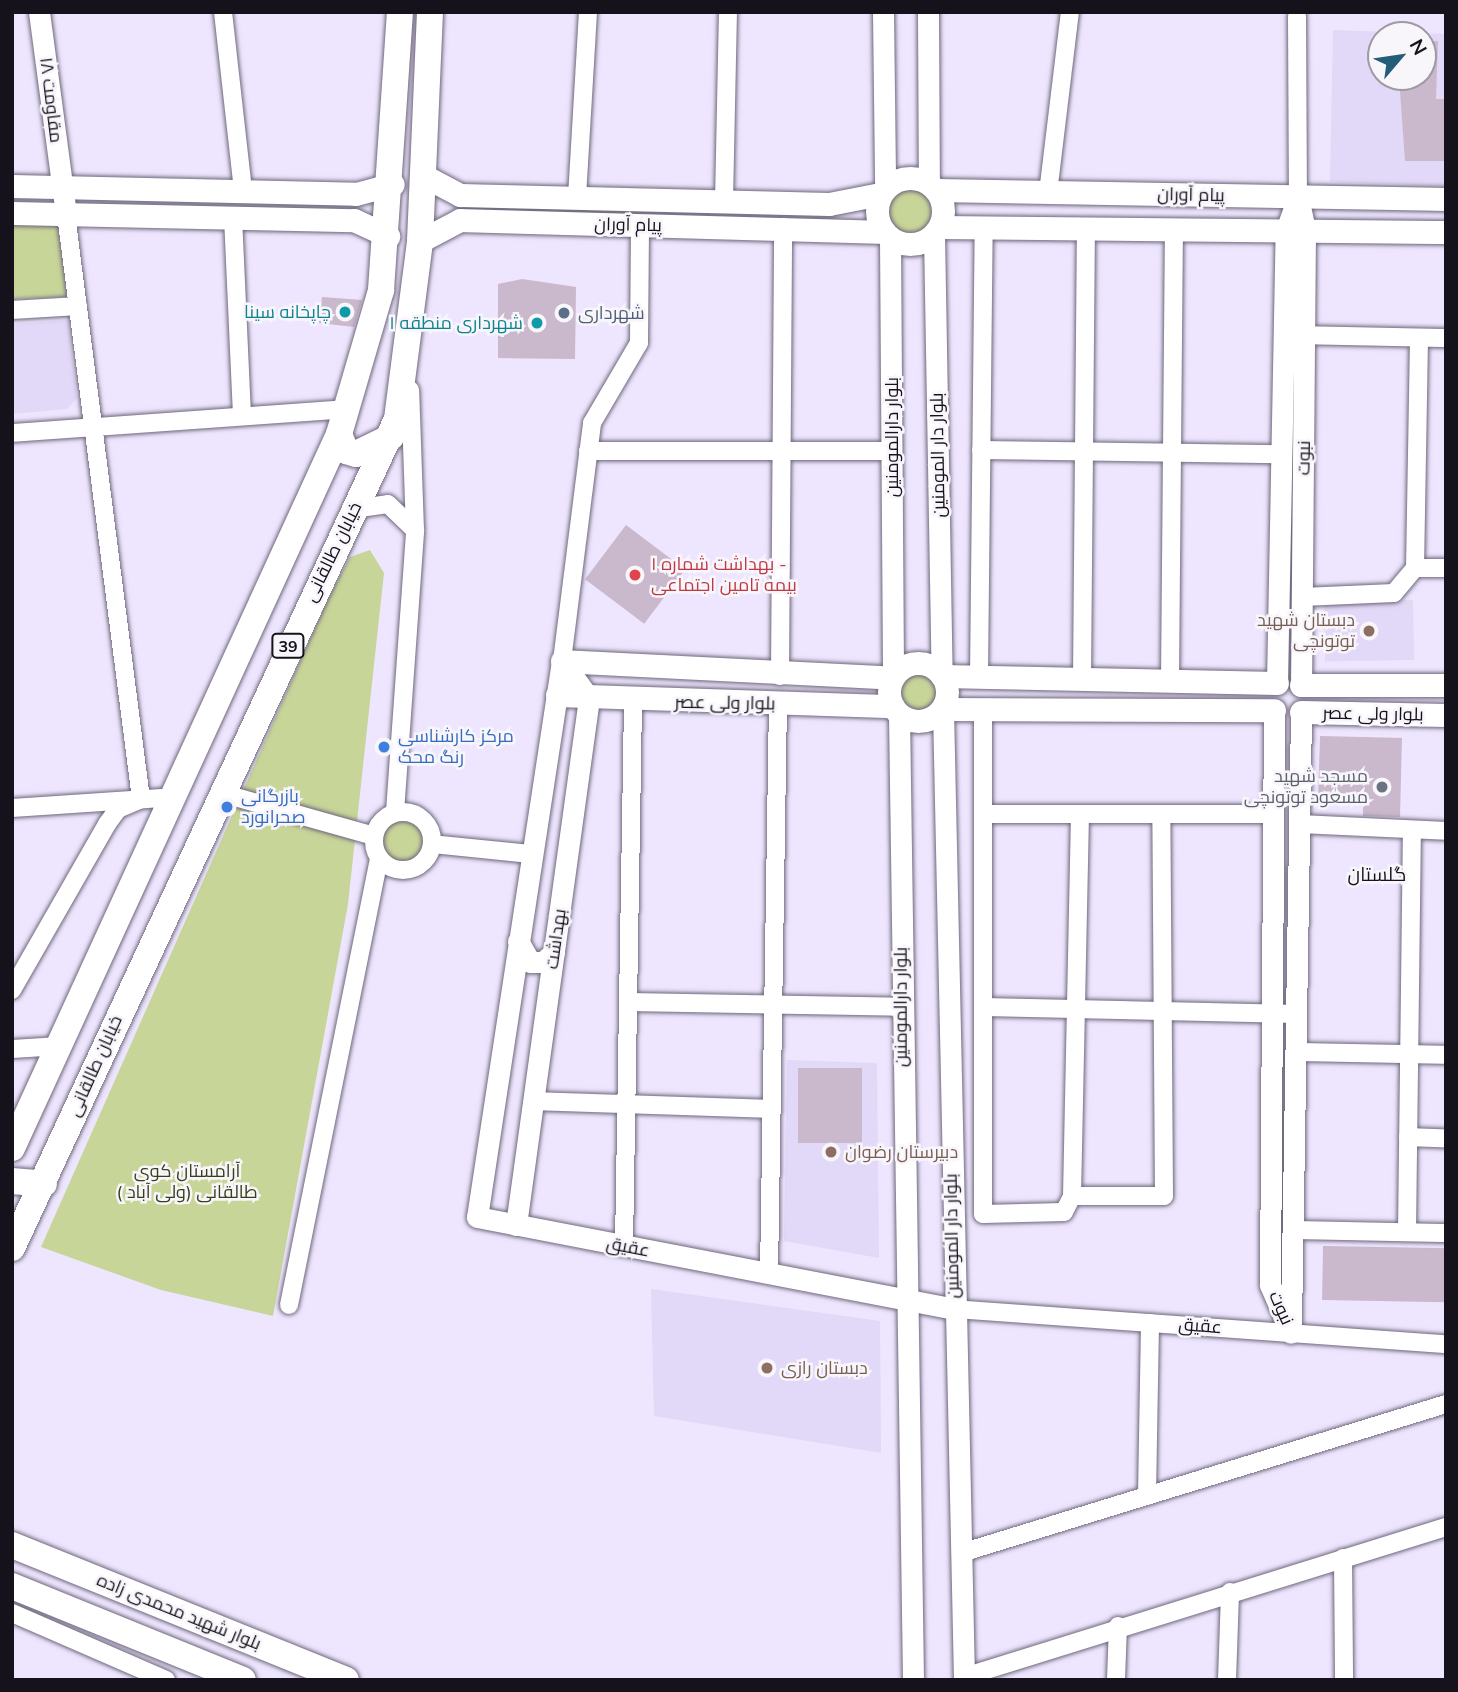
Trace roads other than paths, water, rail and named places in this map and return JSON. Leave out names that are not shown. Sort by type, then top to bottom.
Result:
[{"type":"main road","name":"39","points":[[12,1148],[308,511],[370,343],[389,236],[400,12]]},
{"type":"main road","name":"خیابان طالقانی","points":[[13,1243],[44,1184],[347,519],[391,437],[409,356],[420,241],[430,12]]},
{"type":"main road","name":"پیام آوران","points":[[424,176],[460,195],[848,203],[883,191]]},
{"type":"main road","points":[[902,179],[932,187],[943,208],[937,230],[918,244],[887,235],[877,215],[883,191],[902,179]]},
{"type":"main road","points":[[12,186],[356,194],[393,184]]},
{"type":"main road","name":"پیام آوران","points":[[932,187],[1048,192],[1446,199]]},
{"type":"main road","points":[[354,220],[360,207],[356,194]]},
{"type":"main road","points":[[460,195],[454,205],[460,220]]},
{"type":"main road","points":[[848,203],[857,215],[852,227]]},
{"type":"main road","points":[[12,213],[354,220],[389,236]]},
{"type":"main road","name":"پیام آوران","points":[[420,241],[460,220],[640,226],[852,227],[887,235]]},
{"type":"main road","name":"پیام آوران","points":[[937,230],[985,227],[1446,232]]},
{"type":"main road","points":[[342,421],[346,451],[356,454],[391,437]]},
{"type":"main road","points":[[308,511],[327,504],[347,519]]},
{"type":"main road","name":"بلوار ولی عصر","points":[[562,661],[780,676],[893,678]]},
{"type":"main road","points":[[918,663],[942,676],[979,676],[1301,685],[1306,701],[1301,712],[1284,716],[1273,710],[943,709],[917,722],[896,710],[893,678],[918,663]]},
{"type":"main road","points":[[942,676],[947,692],[943,709]]},
{"type":"main road","points":[[1273,710],[1269,699],[1277,684]]},
{"type":"main road","name":"بلوار ولی عصر","points":[[1301,685],[1446,685]]},
{"type":"main road","name":"بلوار ولی عصر","points":[[557,695],[633,701],[896,710]]},
{"type":"main road","name":"بلوار ولی عصر","points":[[1301,712],[1446,715]]},
{"type":"main road","points":[[12,1181],[44,1184]]},
{"type":"main road","name":"بلوار شهید محمدی زاده","points":[[12,1545],[346,1680]]},
{"type":"main road","points":[[12,1586],[243,1680]]},
{"type":"street","name":"مقاومت ۱۸","points":[[39,12],[65,214]]},
{"type":"street","points":[[223,12],[243,191]]},
{"type":"street","points":[[577,197],[588,12]]},
{"type":"street","points":[[724,201],[728,12]]},
{"type":"street","points":[[883,12],[883,191]]},
{"type":"street","points":[[928,12],[932,187]]},
{"type":"street","points":[[1048,192],[1070,12]]},
{"type":"street","points":[[1295,13],[1298,197],[1296,231]]},
{"type":"street","points":[[65,214],[141,799]]},
{"type":"street","points":[[233,218],[242,416]]},
{"type":"street","points":[[554,952],[542,962],[530,962],[518,941],[562,661],[592,423],[637,354],[640,226]]},
{"type":"street","points":[[780,676],[783,227]]},
{"type":"street","points":[[979,676],[985,227]]},
{"type":"street","points":[[1082,679],[1086,228]]},
{"type":"street","points":[[1170,681],[1174,229]]},
{"type":"street","name":"بلوار دار المومنین","points":[[937,230],[942,676]]},
{"type":"street","name":"نبوت","points":[[1277,684],[1284,335],[1296,231]]},
{"type":"street","name":"نبوت","points":[[1296,231],[1306,336],[1301,685]]},
{"type":"street","name":"بلوار دارالمومنین","points":[[887,235],[893,678]]},
{"type":"street","points":[[12,310],[78,306]]},
{"type":"street","points":[[1284,335],[1446,338]]},
{"type":"street","points":[[1302,597],[1394,593],[1415,568],[1419,338]]},
{"type":"street","points":[[374,836],[395,812],[415,530],[409,356]]},
{"type":"street","points":[[12,433],[242,416],[342,421]]},
{"type":"street","points":[[981,450],[1282,454]]},
{"type":"street","points":[[588,451],[892,451]]},
{"type":"street","points":[[347,519],[388,504],[415,530]]},
{"type":"street","points":[[1415,568],[1446,568]]},
{"type":"street","points":[[562,661],[589,698]]},
{"type":"street","name":"بهداشت","points":[[516,1225],[589,698]]},
{"type":"street","points":[[624,1246],[633,701]]},
{"type":"street","points":[[769,1274],[778,704]]},
{"type":"street","name":"بلوار دار المومنین","points":[[943,709],[964,1678]]},
{"type":"street","name":"بلوار دارالمومنین","points":[[896,710],[904,1300]]},
{"type":"street","name":"نبوت","points":[[1273,710],[1275,814],[1270,1285],[1290,1333]]},
{"type":"street","points":[[983,711],[983,1214],[1064,1212],[1072,1196],[1080,814]]},
{"type":"street","name":"نبوت","points":[[1290,1333],[1301,712]]},
{"type":"street","points":[[221,793],[374,836]]},
{"type":"street","points":[[12,808],[177,797]]},
{"type":"street","points":[[12,990],[107,824],[118,809],[141,799]]},
{"type":"street","points":[[395,812],[422,819],[432,844]]},
{"type":"street","points":[[983,814],[1275,814],[1300,824],[1446,831]]},
{"type":"street","points":[[1072,1196],[1164,1196],[1161,814]]},
{"type":"street","points":[[1407,1232],[1412,830]]},
{"type":"street","points":[[289,1305],[379,859],[374,836]]},
{"type":"street","points":[[432,844],[530,854]]},
{"type":"street","points":[[379,859],[396,869],[415,868],[432,844]]},
{"type":"street","name":"عقیق","points":[[518,941],[477,1217],[954,1309],[1446,1344]]},
{"type":"street","points":[[628,1002],[901,1007]]},
{"type":"street","points":[[984,1007],[1296,1014]]},
{"type":"street","points":[[12,1049],[60,1046]]},
{"type":"street","points":[[1295,1052],[1446,1055]]},
{"type":"street","points":[[533,1101],[772,1109]]},
{"type":"street","points":[[1408,1137],[1446,1138]]},
{"type":"street","points":[[1292,1230],[1446,1233]]},
{"type":"street","points":[[904,1300],[913,1680]]},
{"type":"street","points":[[1147,1496],[1150,1323]]},
{"type":"street","points":[[961,1553],[1446,1404]]},
{"type":"street","points":[[964,1678],[1118,1626],[1446,1527]]},
{"type":"street","points":[[1343,1558],[1344,1680]]},
{"type":"street","points":[[1227,1680],[1230,1592]]},
{"type":"street","points":[[12,1613],[166,1680]]},
{"type":"street","points":[[1116,1680],[1118,1626]]},
{"type":"place","name":"چاپخانه سینا","points":[[345,312]]},
{"type":"place","name":"شهرداری","points":[[564,313]]},
{"type":"place","name":"شهرداری منطقه ۱","points":[[537,323]]},
{"type":"place","name":"بهداشت شماره ۱ - بیمه تامین اجتماعی","points":[[635,575]]},
{"type":"place","name":"دبستان شهید توتونچی","points":[[1369,631]]},
{"type":"place","name":"مرکز کارشناسی رنگ محک","points":[[384,747]]},
{"type":"place","name":"مسجد شهید مسعود توتونچی","points":[[1382,787]]},
{"type":"place","name":"بازرگانی صحرانورد","points":[[227,807]]},
{"type":"place","name":"دبیرستان رضوان","points":[[831,1152]]},
{"type":"place","name":"دبستان رازی","points":[[767,1368]]},
{"type":"district","name":"گلستان","points":[[1377,875]]},
{"type":"park label","name":"آرامستان کوی طالقانی (ولی آباد )","points":[[187,1182]]}]
